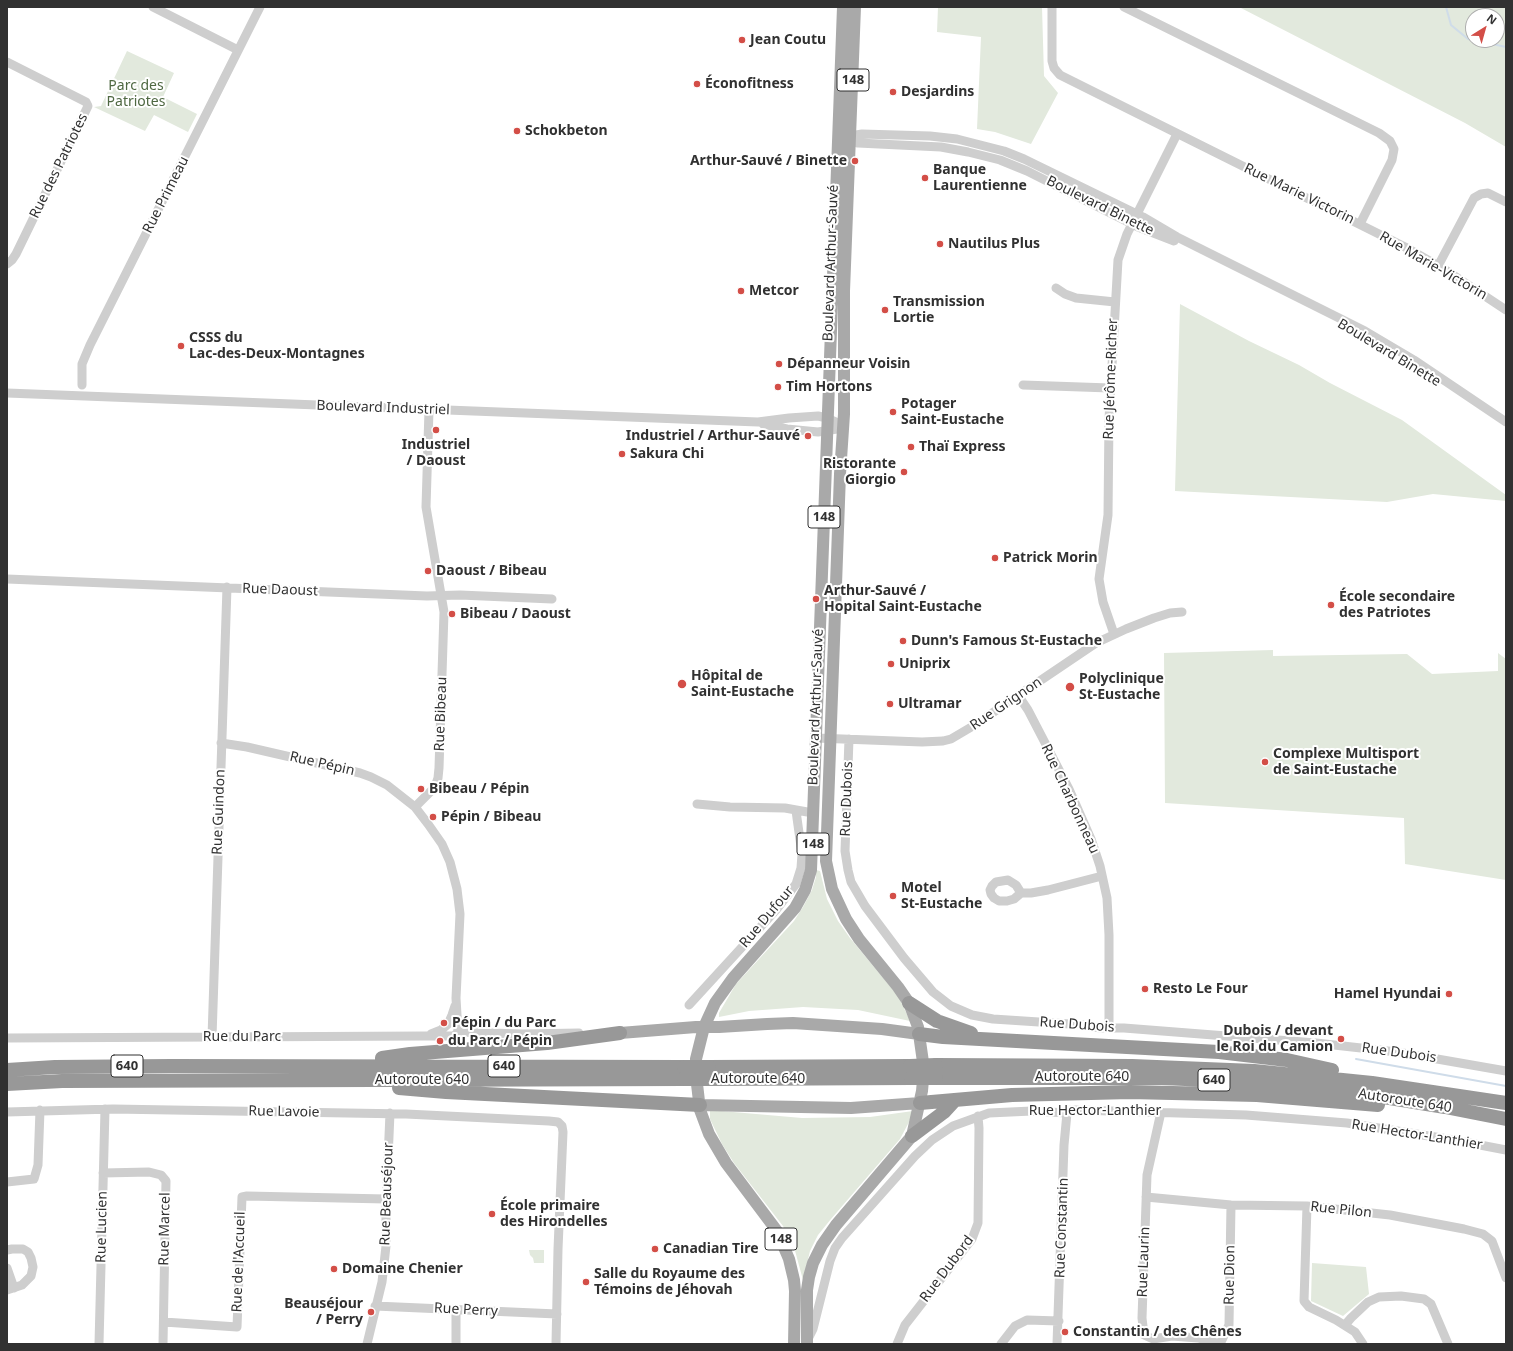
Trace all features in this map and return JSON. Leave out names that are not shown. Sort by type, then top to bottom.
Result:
[{"type":"highway","points":[[908,1003],[937,1021],[988,1038]]},
{"type":"highway","points":[[324,1065],[410,1054],[547,1043],[620,1033]]},
{"type":"highway","points":[[919,1034],[943,1037],[988,1038],[1033,1042],[1199,1050],[1250,1055],[1287,1060],[1409,1088]]},
{"type":"highway","name":"Autoroute 640","points":[[7,1070],[69,1067],[324,1065],[684,1073]]},
{"type":"highway","name":"Autoroute 640","points":[[936,1072],[1084,1065],[1189,1067],[1293,1074],[1409,1088],[1506,1103]]},
{"type":"highway","name":"Autoroute 640","points":[[7,1084],[62,1081],[325,1080],[684,1073],[936,1072],[1232,1081],[1360,1093],[1506,1119]]},
{"type":"highway","points":[[325,1080],[446,1092],[700,1105]]},
{"type":"highway","points":[[920,1103],[1012,1095],[1083,1092],[1210,1093],[1294,1097],[1490,1116]]},
{"type":"highway","points":[[912,1136],[944,1112],[955,1100]]},
{"type":"main road","name":"Boulevard Arthur-Sauvé","points":[[794,1344],[795,1286],[786,1249],[771,1222],[716,1149],[703,1120],[697,1084],[696,1059],[704,1027],[710,1012],[724,988],[791,912],[802,895],[811,870],[843,7]]},
{"type":"main road","name":"Boulevard Arthur-Sauvé","points":[[807,1343],[808,1282],[817,1254],[836,1225],[912,1136],[920,1103],[924,1069],[916,1020],[908,1003],[901,991],[859,939],[846,919],[837,903],[827,867],[826,848],[843,427],[844,291],[854,138],[855,7]]},
{"type":"main road","points":[[620,1033],[704,1027],[803,1024],[882,1029],[919,1034]]},
{"type":"main road","points":[[700,1105],[852,1108],[920,1103]]},
{"type":"street","points":[[153,7],[238,50]]},
{"type":"street","name":"Rue Primeau","points":[[82,385],[82,364],[87,350],[260,7]]},
{"type":"street","name":"Rue Marie Victorin","points":[[1052,7],[1052,62],[1058,73],[1077,84],[1360,224],[1392,160],[1394,149],[1390,141],[1379,133],[1124,7]]},
{"type":"street","name":"Rue des Patriotes","points":[[7,62],[86,102],[88,106],[16,254],[7,264]]},
{"type":"street","name":"Rue Jérôme-Richer","points":[[1114,634],[1103,602],[1099,579],[1107,532],[1110,388],[1118,260],[1121,248],[1132,223],[1177,134]]},
{"type":"street","name":"Boulevard Binette","points":[[838,138],[906,135],[965,140],[1014,155],[1137,214],[1177,237],[1375,337],[1414,360],[1506,422]]},
{"type":"street","name":"Boulevard Binette","points":[[854,138],[941,147],[968,152],[1000,160],[1027,171],[1363,335],[1413,366],[1506,428]]},
{"type":"street","points":[[1438,266],[1474,198],[1481,194],[1488,193],[1506,202]]},
{"type":"street","name":"Rue Marie-Victorin","points":[[1360,224],[1438,266],[1506,310]]},
{"type":"street","points":[[1056,288],[1068,296],[1076,298],[1115,302]]},
{"type":"street","points":[[1023,386],[1110,388]]},
{"type":"street","name":"Boulevard Industriel","points":[[7,393],[758,422],[814,416],[827,418],[843,427]]},
{"type":"street","name":"Rue Bibeau","points":[[414,807],[433,789],[438,775],[444,612],[426,507],[428,410]]},
{"type":"street","name":"Boulevard Industriel","points":[[758,422],[787,429],[818,432],[843,427]]},
{"type":"street","name":"Rue Daoust","points":[[7,579],[552,599]]},
{"type":"street","name":"Rue Guindon","points":[[212,1037],[227,588]]},
{"type":"street","name":"Rue Grignon","points":[[816,738],[922,742],[948,740],[974,726],[1083,651],[1114,634],[1161,616],[1182,612]]},
{"type":"street","name":"Rue Charbonneau","points":[[1018,695],[1028,710],[1073,798],[1091,839],[1102,876],[1107,898],[1109,935],[1109,1028]]},
{"type":"street","name":"Rue Dubois","points":[[849,739],[845,851],[854,888],[868,910],[898,950],[933,992],[951,1006],[976,1016],[1027,1022],[1208,1034],[1340,1045],[1419,1055],[1506,1071]]},
{"type":"street","name":"Rue Pépin","points":[[221,743],[244,746],[360,773],[382,783],[406,799],[414,807]]},
{"type":"street","points":[[697,804],[730,807],[785,808],[813,813]]},
{"type":"street","points":[[414,807],[442,844],[450,862],[457,889],[460,922],[456,998],[458,1032]]},
{"type":"street","name":"Rue Dufour","points":[[689,1005],[776,910],[796,884],[801,868],[802,854],[796,811]]},
{"type":"street","points":[[1021,893],[1048,890],[1102,876]]},
{"type":"street","points":[[426,1036],[441,1030],[448,1024],[456,998]]},
{"type":"street","name":"Rue du Parc","points":[[7,1038],[454,1036],[458,1032],[620,1033]]},
{"type":"street","name":"Rue Lavoie","points":[[7,1112],[105,1109],[390,1113],[549,1121],[560,1124],[563,1132],[557,1314]]},
{"type":"street","name":"Rue Lucien","points":[[99,1344],[105,1109]]},
{"type":"street","points":[[7,1182],[34,1179],[38,1165],[40,1110]]},
{"type":"street","name":"Rue Hector-Lanthier","points":[[807,1343],[813,1329],[830,1261],[842,1238],[928,1143],[947,1129],[978,1116],[998,1112],[1032,1111],[1067,1113],[1078,1110],[1246,1115],[1329,1121],[1425,1135],[1506,1150]]},
{"type":"street","name":"Rue Laurin","points":[[1161,1112],[1147,1175],[1142,1318],[1144,1335],[1153,1339],[1172,1336],[1198,1338],[1220,1344]]},
{"type":"street","name":"Rue Beauséjour","points":[[367,1344],[382,1282],[386,1246],[386,1199],[390,1113]]},
{"type":"street","name":"Rue Constantin","points":[[1057,1344],[1064,1145],[1067,1113]]},
{"type":"street","name":"Rue Dubord","points":[[897,1344],[905,1325],[972,1239],[978,1223],[978,1116]]},
{"type":"street","name":"Rue Marcel","points":[[103,1173],[149,1172],[161,1175],[166,1181],[163,1344]]},
{"type":"street","name":"Rue de l'Accueil","points":[[164,1322],[237,1327],[242,1197],[386,1199]]},
{"type":"street","name":"Rue Pilon","points":[[1146,1198],[1231,1205],[1307,1206],[1390,1215],[1464,1229],[1482,1234],[1492,1241],[1506,1278]]},
{"type":"street","name":"Rue Dion","points":[[1220,1344],[1229,1325],[1231,1205]]},
{"type":"street","points":[[1307,1206],[1304,1302],[1309,1307],[1345,1325],[1355,1332],[1363,1344]]},
{"type":"street","points":[[7,1250],[23,1249],[28,1252],[32,1258],[33,1268],[31,1276],[22,1285],[10,1289],[7,1268]]},
{"type":"street","points":[[1345,1325],[1368,1302],[1379,1297],[1401,1296],[1424,1299],[1431,1304],[1448,1344]]},
{"type":"street","name":"Rue Perry","points":[[375,1306],[557,1314]]},
{"type":"street","points":[[456,1309],[456,1344]]},
{"type":"street","points":[[556,1344],[557,1314]]},
{"type":"street","points":[[1001,1344],[1015,1326],[1027,1320],[1059,1321]]},
{"type":"green space","points":[[938,7],[1042,7],[1044,76],[1058,93],[1031,144],[995,132],[977,129],[981,37],[937,32]]},
{"type":"green space","points":[[1239,7],[1506,7],[1506,147],[1465,123]]},
{"type":"green space","name":"Parc des Patriotes","points":[[127,51],[174,73],[163,97],[197,114],[188,132],[154,115],[145,131],[94,107],[101,106]]},
{"type":"green space","points":[[1180,304],[1402,420],[1506,495],[1506,501],[1433,494],[1387,502],[1175,491]]},
{"type":"green space","points":[[1273,650],[1273,656],[1407,654],[1432,674],[1498,671],[1498,653],[1506,659],[1506,880],[1405,864],[1404,818],[1165,803],[1164,653]]},
{"type":"green space","points":[[816,870],[820,871],[827,899],[838,921],[850,938],[899,997],[910,1021],[858,1010],[803,1007],[749,1011],[719,1017],[719,1013],[736,984],[794,921],[812,890],[816,877]]},
{"type":"green space","points":[[710,1110],[802,1118],[870,1117],[913,1111],[900,1139],[818,1235],[810,1251],[803,1280],[794,1247],[783,1226],[734,1163],[722,1144],[710,1119]]},
{"type":"green space","points":[[529,1250],[544,1250],[544,1263],[534,1263]]},
{"type":"green space","points":[[1312,1263],[1366,1267],[1369,1294],[1343,1316],[1311,1301]]},
{"type":"waterway","points":[[1446,7],[1451,25],[1465,37]]},
{"type":"waterway","points":[[1356,1059],[1506,1086]]},
{"type":"place","name":"Jean Coutu","points":[[742,40]]},
{"type":"place","name":"Éconofitness","points":[[697,84]]},
{"type":"place","name":"Desjardins","points":[[893,92]]},
{"type":"place","name":"Schokbeton","points":[[517,131]]},
{"type":"place","name":"Arthur-Sauvé / Binette","points":[[855,161]]},
{"type":"place","name":"Banque Laurentienne","points":[[925,178]]},
{"type":"place","name":"Nautilus Plus","points":[[940,244]]},
{"type":"place","name":"Metcor","points":[[741,291]]},
{"type":"place","name":"Transmission Lortie","points":[[885,310]]},
{"type":"place","name":"CSSS du Lac-des-Deux-Montagnes","points":[[181,346]]},
{"type":"place","name":"Dépanneur Voisin","points":[[779,364]]},
{"type":"place","name":"Tim Hortons","points":[[778,387]]},
{"type":"place","name":"Potager Saint-Eustache","points":[[893,412]]},
{"type":"place","name":"Industriel / Daoust","points":[[436,430]]},
{"type":"place","name":"Industriel / Arthur-Sauvé","points":[[808,436]]},
{"type":"place","name":"Thaï Express","points":[[911,447]]},
{"type":"place","name":"Sakura Chi","points":[[622,454]]},
{"type":"place","name":"Ristorante Giorgio","points":[[904,472]]},
{"type":"place","name":"Patrick Morin","points":[[995,558]]},
{"type":"place","name":"Daoust / Bibeau","points":[[428,571]]},
{"type":"place","name":"Arthur-Sauvé / Hopital Saint-Eustache","points":[[816,599]]},
{"type":"place","name":"École secondaire des Patriotes","points":[[1331,605]]},
{"type":"place","name":"Bibeau / Daoust","points":[[452,614]]},
{"type":"place","name":"Dunn's Famous St-Eustache","points":[[903,641]]},
{"type":"place","name":"Uniprix","points":[[891,664]]},
{"type":"place","name":"Hôpital de Saint-Eustache","points":[[682,684]]},
{"type":"place","name":"Polyclinique St-Eustache","points":[[1070,687]]},
{"type":"place","name":"Ultramar","points":[[890,704]]},
{"type":"place","name":"Complexe Multisport de Saint-Eustache","points":[[1265,762]]},
{"type":"place","name":"Bibeau / Pépin","points":[[421,789]]},
{"type":"place","name":"Pépin / Bibeau","points":[[433,817]]},
{"type":"place","name":"Motel St-Eustache","points":[[893,896]]},
{"type":"place","name":"Resto Le Four","points":[[1145,989]]},
{"type":"place","name":"Hamel Hyundai","points":[[1449,994]]},
{"type":"place","name":"Pépin / du Parc","points":[[444,1023]]},
{"type":"place","name":"Dubois / devant le Roi du Camion","points":[[1341,1039]]},
{"type":"place","name":"du Parc / Pépin","points":[[440,1041]]},
{"type":"place","name":"École primaire des Hirondelles","points":[[492,1214]]},
{"type":"place","name":"Canadian Tire","points":[[655,1249]]},
{"type":"place","name":"Domaine Chenier","points":[[334,1269]]},
{"type":"place","name":"Salle du Royaume des Témoins de Jéhovah","points":[[586,1282]]},
{"type":"place","name":"Beauséjour / Perry","points":[[371,1312]]},
{"type":"place","name":"Constantin / des Chênes","points":[[1065,1332]]}]
